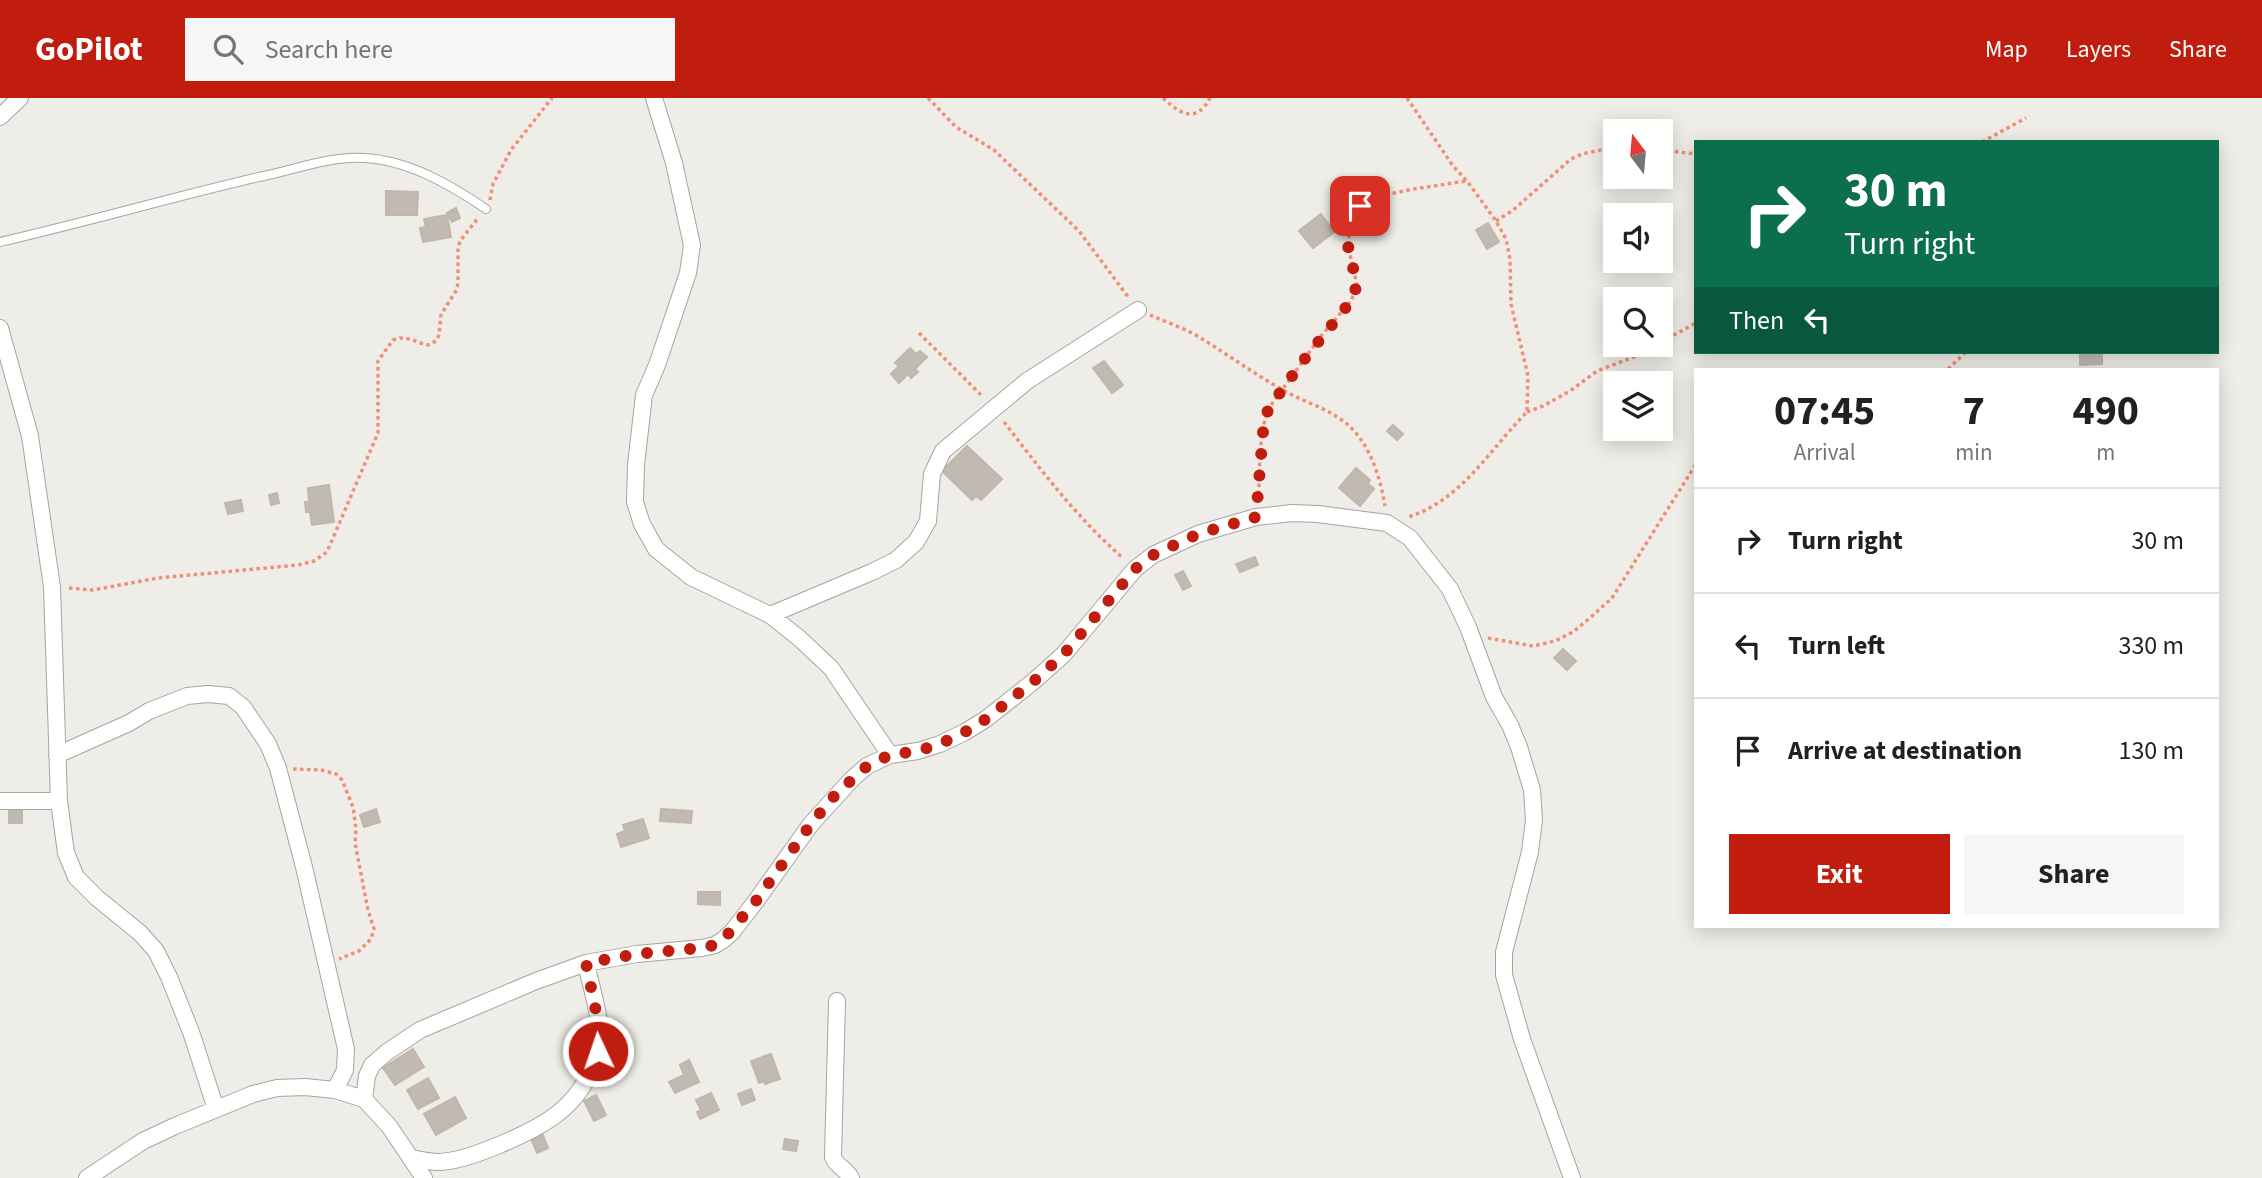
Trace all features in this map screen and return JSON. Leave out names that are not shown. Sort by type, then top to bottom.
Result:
[{"type":"street","points":[[0,117],[20,98]]},
{"type":"street","points":[[654,98],[674,163],[692,245],[688,273],[657,365],[643,395],[635,502],[642,524],[656,549],[691,577],[770,615],[799,638],[831,668],[890,755]]},
{"type":"street","points":[[770,615],[872,572],[895,559],[916,542],[928,521],[932,474],[943,450],[1027,381],[1138,310]]},
{"type":"street","points":[[0,328],[30,436],[52,587],[59,801],[66,853],[76,877],[140,933],[156,951],[182,1010],[216,1109]]},
{"type":"street","points":[[364,1099],[372,1065],[420,1030],[586,963],[715,945],[723,940],[756,901],[835,795],[867,766],[890,755],[918,751],[940,744],[986,719],[1064,654],[1135,569],[1153,555],[1198,534],[1256,517],[1292,513],[1318,514],[1387,523],[1410,538],[1450,589],[1468,627],[1493,697],[1510,725],[1519,747],[1532,790],[1534,820],[1530,852],[1504,952],[1504,975],[1522,1039],[1572,1178]]},
{"type":"street","points":[[57,755],[187,696],[229,696],[243,707],[268,744],[278,768],[328,964],[346,1049],[345,1070],[335,1090]]},
{"type":"street","points":[[0,801],[59,801]]},
{"type":"street","points":[[412,1158],[448,1161],[497,1145],[548,1121],[575,1097],[594,1063],[600,1038],[586,963]]},
{"type":"street","points":[[837,1001],[833,1157],[835,1163],[843,1167],[851,1178]]},
{"type":"street","points":[[87,1178],[143,1141],[216,1109],[253,1094],[277,1088],[305,1087],[335,1090],[364,1099],[389,1126],[424,1178]]},
{"type":"lane","points":[[0,242],[172,200],[217,186],[338,159],[365,158],[392,162],[458,190],[486,209]]},
{"type":"path","points":[[52,587],[93,590],[158,578],[298,565],[314,561],[327,552],[378,433],[379,361],[393,340],[410,339],[428,345],[436,341],[441,315],[458,282],[460,242],[486,209],[491,199],[493,184],[511,150],[552,98]]},
{"type":"path","points":[[928,98],[956,127],[994,150],[1079,231],[1138,310],[1197,335],[1281,390],[1327,411],[1356,432],[1375,467],[1387,523],[1418,514],[1465,481],[1527,412],[1570,391],[1597,371],[1634,357]]},
{"type":"path","points":[[1163,98],[1183,113],[1192,114],[1204,108],[1210,98]]},
{"type":"path","points":[[1408,98],[1431,135],[1496,221],[1506,239],[1510,259],[1511,304],[1528,376],[1527,412]]},
{"type":"path","points":[[1986,140],[2026,118]]},
{"type":"path","points":[[1496,221],[1513,211],[1571,159],[1582,153],[1603,149]]},
{"type":"path","points":[[1673,151],[1694,154]]},
{"type":"path","points":[[1256,517],[1264,420],[1281,390],[1351,301],[1357,285],[1348,246],[1350,224],[1360,206],[1381,196],[1467,181]]},
{"type":"path","points":[[1673,336],[1694,324]]},
{"type":"path","points":[[919,333],[994,409],[1060,495],[1101,539],[1135,569]]},
{"type":"path","points":[[1949,368],[1964,354]]},
{"type":"path","points":[[1468,627],[1486,638],[1533,646],[1555,641],[1573,632],[1612,598],[1694,467]]},
{"type":"path","points":[[278,768],[321,770],[337,774],[353,807],[355,843],[374,929],[371,939],[359,951],[328,964]]},
{"type":"building","points":[[386,191],[418,192],[417,215],[386,215]]},
{"type":"building","points":[[456,208],[460,218],[452,222],[447,213]]},
{"type":"building","points":[[1321,214],[1334,232],[1313,248],[1299,231]]},
{"type":"building","points":[[447,215],[451,237],[423,242],[420,228],[426,227],[424,219]]},
{"type":"building","points":[[1488,223],[1499,242],[1487,249],[1476,230]]},
{"type":"building","points":[[910,348],[916,354],[920,351],[927,357],[915,369],[918,372],[911,378],[908,374],[899,383],[891,374],[899,366],[895,363]]},
{"type":"building","points":[[2080,354],[2102,354],[2102,364],[2080,365]]},
{"type":"building","points":[[1104,361],[1123,385],[1112,393],[1093,368]]},
{"type":"building","points":[[1393,425],[1403,434],[1397,440],[1387,431]]},
{"type":"building","points":[[967,446],[1002,479],[981,500],[976,496],[972,500],[942,471]]},
{"type":"building","points":[[1356,468],[1370,480],[1368,484],[1374,489],[1360,506],[1339,488]]},
{"type":"building","points":[[329,485],[334,522],[312,525],[310,512],[306,512],[305,502],[309,502],[308,488]]},
{"type":"building","points":[[277,493],[279,503],[271,505],[269,495]]},
{"type":"building","points":[[241,500],[243,511],[228,514],[225,503]]},
{"type":"building","points":[[1255,557],[1258,565],[1240,572],[1236,564]]},
{"type":"building","points":[[1183,571],[1191,586],[1183,590],[1175,575]]},
{"type":"building","points":[[1563,649],[1576,661],[1567,670],[1554,658]]},
{"type":"building","points":[[9,807],[22,807],[22,823],[9,823]]},
{"type":"building","points":[[376,809],[380,822],[364,827],[360,815]]},
{"type":"building","points":[[661,809],[692,811],[691,823],[660,821]]},
{"type":"building","points":[[643,819],[649,838],[621,847],[617,834],[625,831],[623,825]]},
{"type":"building","points":[[698,892],[720,892],[720,905],[698,904]]},
{"type":"building","points":[[413,1049],[424,1067],[395,1085],[383,1068]]},
{"type":"building","points":[[771,1054],[780,1079],[765,1084],[764,1081],[759,1083],[751,1061]]},
{"type":"building","points":[[689,1060],[699,1082],[675,1093],[669,1082],[684,1075],[680,1065]]},
{"type":"building","points":[[428,1078],[439,1098],[418,1109],[407,1090]]},
{"type":"building","points":[[751,1089],[755,1100],[742,1105],[738,1094]]},
{"type":"building","points":[[711,1093],[719,1110],[700,1119],[697,1112],[701,1110],[696,1100]]},
{"type":"building","points":[[596,1095],[606,1115],[594,1121],[584,1101]]},
{"type":"building","points":[[455,1097],[466,1118],[436,1135],[424,1114]]},
{"type":"building","points":[[541,1131],[548,1148],[537,1153],[530,1136]]},
{"type":"building","points":[[785,1139],[798,1141],[796,1151],[783,1149]]},
{"type":"route","points":[[598,1051],[599,1026],[586,963],[609,957],[702,948],[723,940],[756,901],[811,824],[835,795],[867,766],[890,755],[918,751],[940,744],[986,719],[1064,654],[1135,569],[1153,555],[1198,534],[1256,517],[1264,420],[1269,408],[1321,336],[1351,301],[1357,285],[1348,246],[1350,224],[1360,206]]}]
